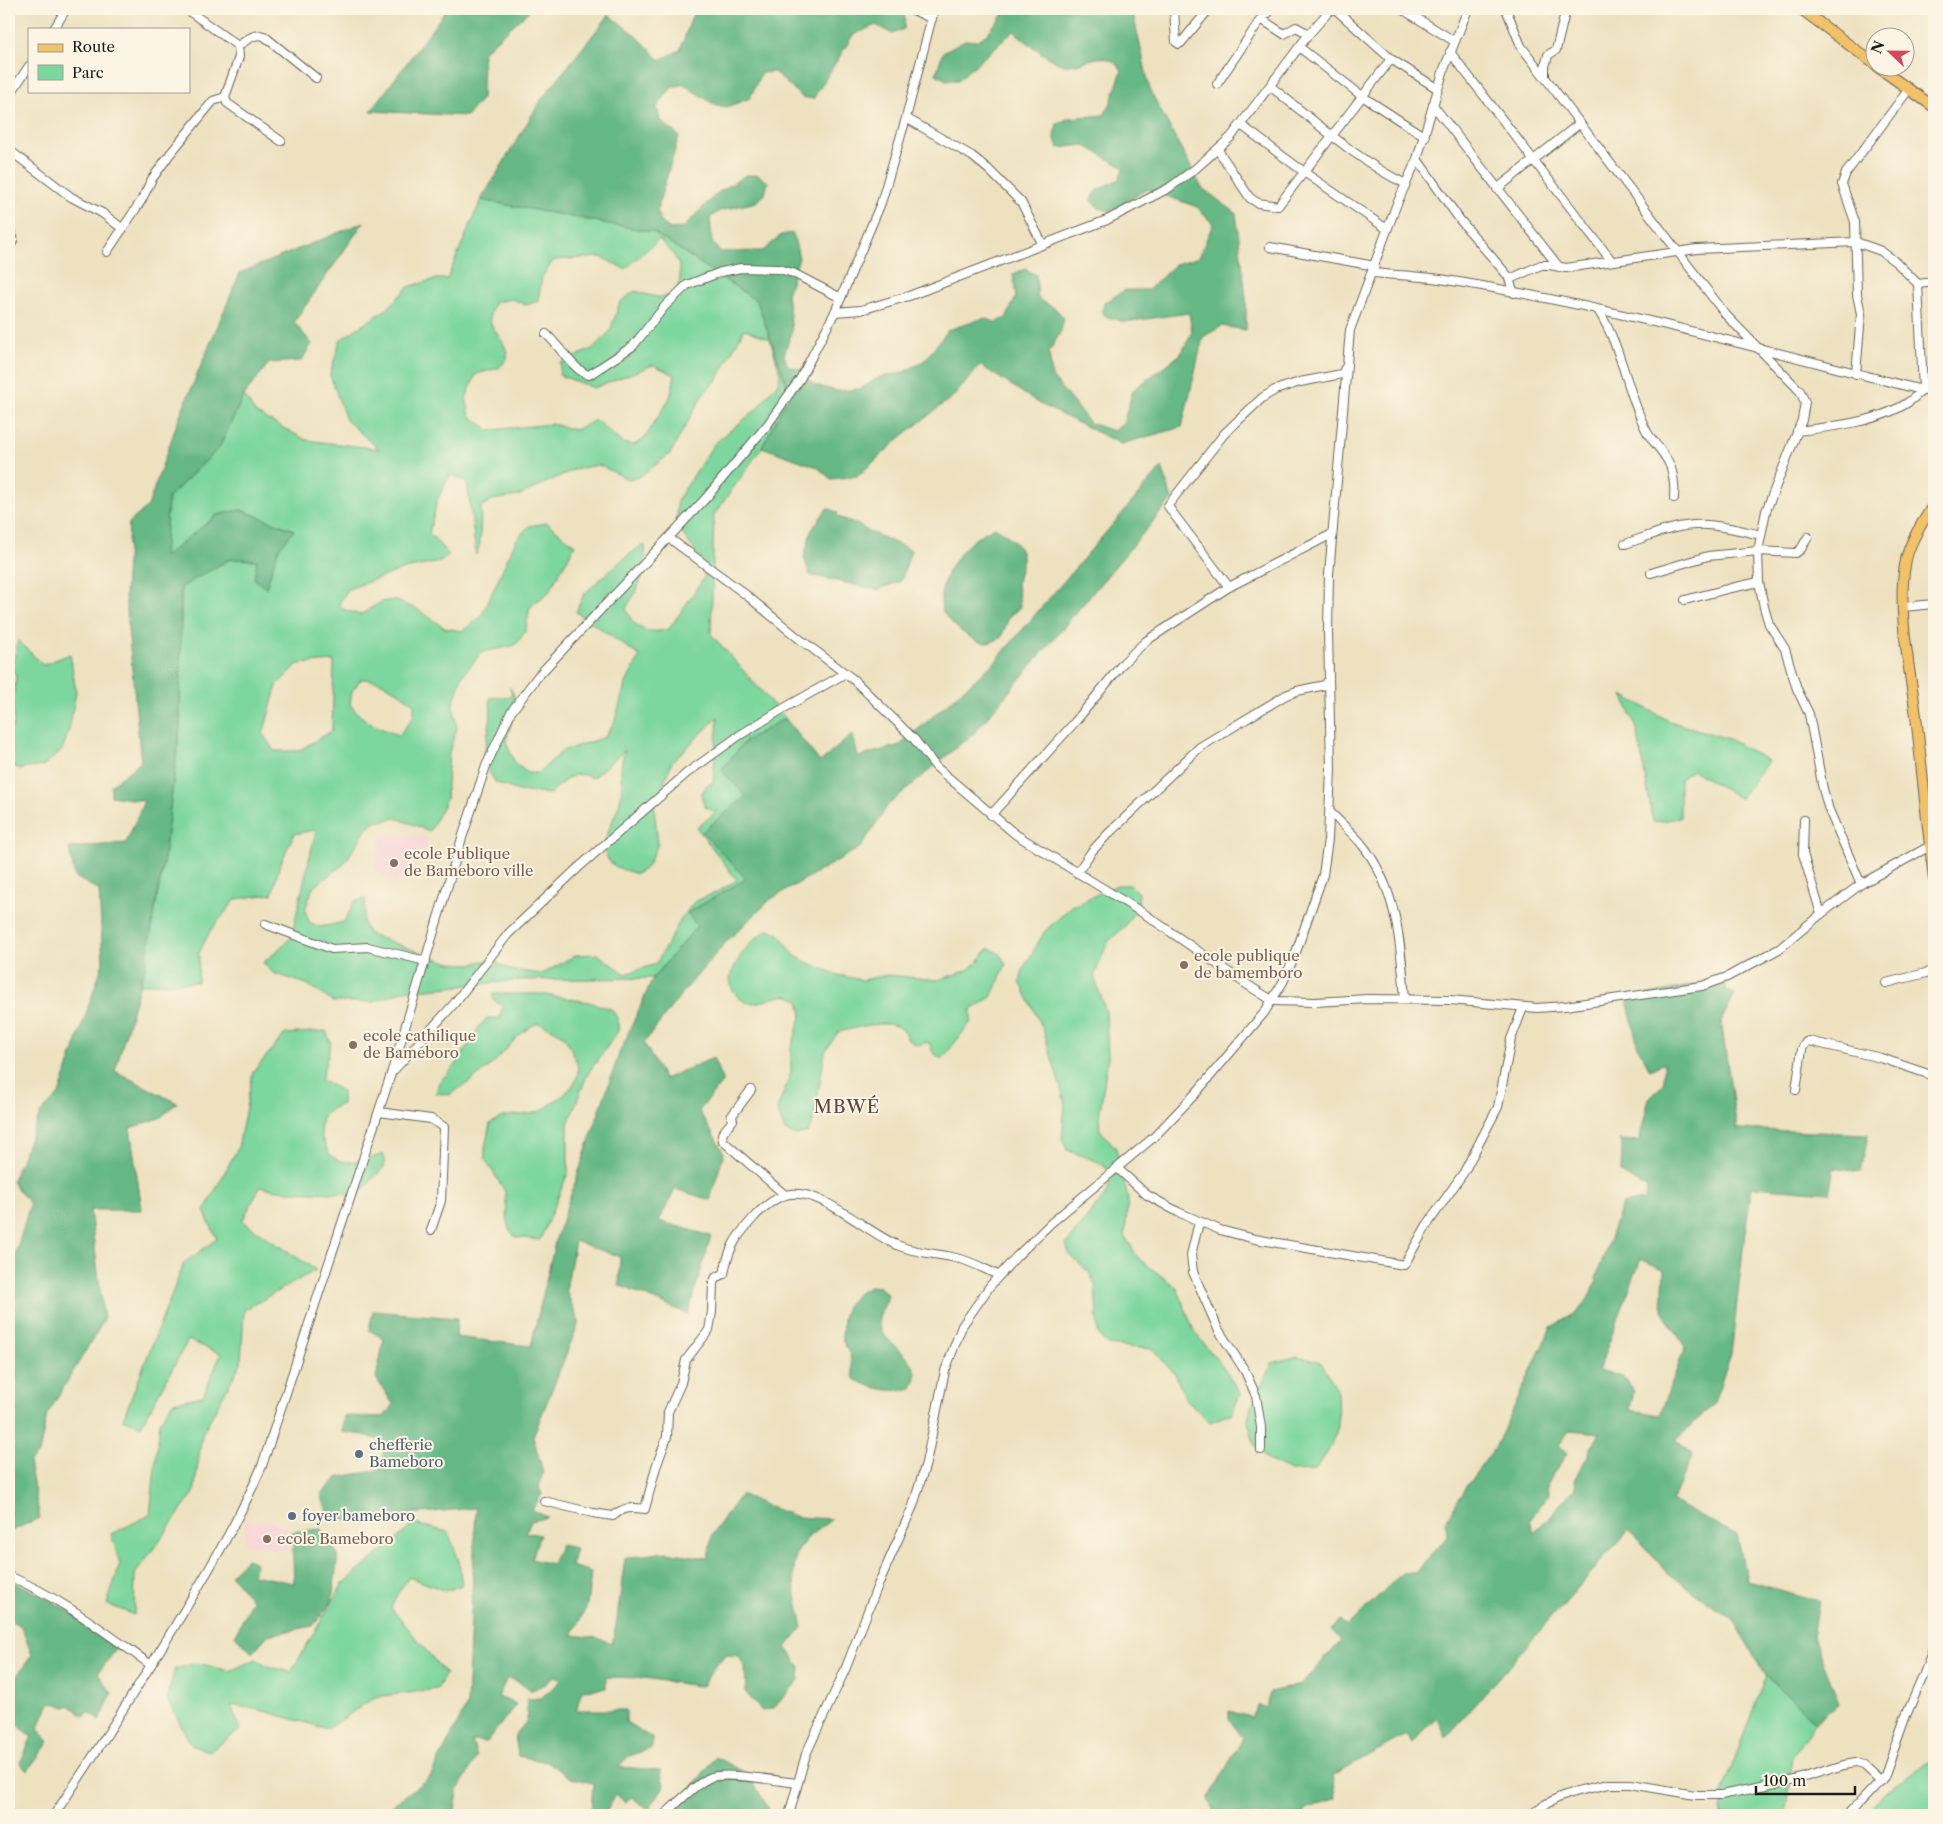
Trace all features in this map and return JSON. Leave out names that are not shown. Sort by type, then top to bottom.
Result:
[{"type":"main road","points":[[1801,9],[1815,13],[1866,56]]},
{"type":"main road","points":[[1893,78],[1934,107]]},
{"type":"main road","points":[[1934,504],[1907,556],[1903,577],[1904,606],[1934,878]]},
{"type":"street","points":[[55,28],[66,9]]},
{"type":"street","points":[[186,9],[238,46],[239,58],[225,97],[227,103],[280,141]]},
{"type":"street","points":[[911,9],[932,19]]},
{"type":"street","points":[[54,1815],[151,1665],[220,1549],[262,1466],[392,1071],[462,838],[486,766],[511,712],[548,664],[730,471],[784,402],[808,365],[835,312],[881,203],[906,118],[934,9]]},
{"type":"street","points":[[1174,9],[1176,42],[1179,44],[1209,9]]},
{"type":"street","points":[[1217,84],[1261,19],[1274,9]]},
{"type":"street","points":[[835,312],[854,311],[901,299],[1107,220],[1157,195],[1183,179],[1218,150],[1241,125],[1309,34],[1331,9]]},
{"type":"street","points":[[1335,9],[1391,59],[1438,89]]},
{"type":"street","points":[[1402,9],[1454,41]]},
{"type":"street","points":[[789,1815],[808,1749],[845,1670],[878,1585],[913,1506],[926,1463],[945,1370],[956,1340],[971,1311],[998,1276],[1052,1223],[1158,1133],[1190,1100],[1242,1042],[1273,1000],[1289,969],[1320,886],[1327,854],[1330,812],[1331,733],[1328,615],[1332,534],[1346,368],[1352,322],[1387,229],[1417,159],[1450,52],[1468,9]]},
{"type":"street","points":[[1506,9],[1521,46],[1726,315],[1794,384],[1804,398],[1805,410],[1798,431],[1769,500],[1758,551],[1759,582],[1769,624],[1785,649],[1797,689],[1809,714],[1823,789],[1829,810],[1861,884]]},
{"type":"street","points":[[1545,77],[1548,56],[1556,50],[1566,9]]},
{"type":"street","points":[[1261,19],[1282,33],[1286,33],[1296,27],[1309,34]]},
{"type":"street","points":[[238,46],[252,37],[264,36],[316,78]]},
{"type":"street","points":[[1299,47],[1362,96],[1425,137]]},
{"type":"street","points":[[1450,52],[1611,260]]},
{"type":"street","points":[[1218,150],[1250,198],[1258,203],[1278,206],[1391,59]]},
{"type":"street","points":[[9,96],[28,68]]},
{"type":"street","points":[[1270,86],[1332,135],[1387,174],[1406,184]]},
{"type":"street","points":[[1856,374],[1861,314],[1857,295],[1855,222],[1842,190],[1843,178],[1909,89]]},
{"type":"street","points":[[108,252],[141,201],[152,179],[170,154],[213,100],[225,97]]},
{"type":"street","points":[[1433,104],[1559,268]]},
{"type":"street","points":[[906,118],[972,156],[988,169],[1021,202],[1042,244]]},
{"type":"street","points":[[1497,189],[1580,123]]},
{"type":"street","points":[[1241,125],[1304,172],[1387,229]]},
{"type":"street","points":[[9,150],[71,198],[102,212],[123,228]]},
{"type":"street","points":[[1417,159],[1460,220],[1510,280],[1514,293]]},
{"type":"street","points":[[9,231],[14,236],[14,239],[9,249]]},
{"type":"street","points":[[1510,280],[1541,265],[1559,268],[1654,256],[1678,251],[1856,242],[1882,251],[1918,284],[1922,390]]},
{"type":"street","points":[[1270,247],[1373,269],[1438,279],[1598,310],[1756,347],[1934,393]]},
{"type":"street","points":[[546,334],[582,372],[589,375],[633,346],[666,306],[687,285],[721,272],[741,268],[779,269],[841,298]]},
{"type":"street","points":[[1918,284],[1934,282]]},
{"type":"street","points":[[1598,310],[1621,358],[1648,433],[1670,465],[1674,482],[1674,498]]},
{"type":"street","points":[[1229,587],[1172,512],[1168,506],[1169,504],[1224,434],[1258,401],[1280,388],[1317,377],[1342,374],[1346,368]]},
{"type":"street","points":[[1798,431],[1825,428],[1888,412],[1907,403],[1922,390]]},
{"type":"street","points":[[1625,544],[1664,530],[1687,526],[1708,525],[1761,535]]},
{"type":"street","points":[[991,815],[1052,748],[1138,648],[1163,629],[1229,587],[1332,534]]},
{"type":"street","points":[[1651,573],[1703,558],[1758,551],[1799,552],[1808,536]]},
{"type":"street","points":[[668,538],[745,594],[797,637],[846,673],[914,739],[936,767],[1024,841],[1146,915],[1243,982],[1273,1000],[1315,1002],[1405,999],[1450,1000],[1523,1008],[1565,1006],[1702,986],[1727,977],[1779,949],[1861,884],[1930,846]]},
{"type":"street","points":[[1685,600],[1759,582]]},
{"type":"street","points":[[1904,606],[1934,604]]},
{"type":"street","points":[[392,1071],[453,1005],[508,934],[579,867],[687,773],[740,735],[846,673]]},
{"type":"street","points":[[1077,873],[1092,851],[1115,827],[1206,743],[1286,695],[1325,685],[1329,679]]},
{"type":"street","points":[[1330,812],[1360,843],[1384,882],[1399,931],[1405,999]]},
{"type":"street","points":[[1804,820],[1803,854],[1821,914]]},
{"type":"street","points":[[265,924],[332,949],[368,947],[426,961]]},
{"type":"street","points":[[1886,983],[1934,971]]},
{"type":"street","points":[[1117,1168],[1147,1195],[1199,1222],[1220,1230],[1246,1238],[1404,1265],[1427,1225],[1464,1172],[1498,1107],[1502,1095],[1511,1038],[1523,1008]]},
{"type":"street","points":[[1796,1090],[1802,1049],[1809,1040],[1881,1058],[1934,1076]]},
{"type":"street","points":[[751,1090],[734,1111],[731,1117],[733,1120],[722,1134],[723,1141],[785,1195]]},
{"type":"street","points":[[378,1112],[431,1119],[444,1127],[441,1201],[431,1230]]},
{"type":"street","points":[[544,1501],[613,1516],[619,1510],[630,1507],[645,1508],[667,1437],[668,1412],[681,1383],[686,1360],[709,1330],[713,1283],[716,1277],[724,1274],[727,1257],[737,1235],[761,1210],[785,1195],[803,1194],[814,1198],[858,1221],[902,1248],[961,1259],[998,1276]]},
{"type":"street","points":[[1199,1222],[1191,1255],[1193,1272],[1218,1329],[1245,1371],[1256,1396],[1262,1426],[1261,1450]]},
{"type":"street","points":[[9,1576],[46,1594],[75,1612],[151,1665]]},
{"type":"street","points":[[1848,1815],[1884,1777],[1934,1645]]},
{"type":"street","points":[[1531,1815],[1542,1806],[1560,1798],[1578,1791],[1609,1784],[1631,1784],[1695,1796],[1721,1795],[1795,1780],[1856,1763],[1864,1765],[1881,1781]]},
{"type":"street","points":[[664,1815],[700,1784],[712,1777],[748,1778],[797,1783]]},
{"type":"shaded area","name":"ecole Publique de Bameboro ville","points":[[382,834],[425,837],[427,848],[416,854],[409,883],[398,880],[396,883],[374,872]]},
{"type":"shaded area","name":"ecole Bameboro","points":[[245,1521],[275,1521],[289,1535],[288,1551],[245,1544]]},
{"type":"green space","points":[[447,9],[531,9],[483,52],[482,98],[467,116],[371,111]]},
{"type":"green space","points":[[689,9],[898,9],[905,17],[904,29],[892,34],[876,25],[853,35],[813,99],[802,97],[774,72],[761,73],[750,98],[727,107],[715,105],[683,84],[671,88],[657,107],[660,120],[679,136],[657,210],[661,222],[670,229],[683,228],[716,194],[746,175],[758,175],[768,182],[765,194],[756,202],[719,211],[710,218],[712,242],[720,252],[763,251],[781,235],[793,233],[799,258],[787,294],[792,331],[784,355],[788,366],[800,369],[814,385],[837,391],[860,389],[880,377],[904,372],[925,360],[948,330],[984,318],[995,322],[1006,318],[1016,297],[1013,274],[1025,269],[1036,275],[1038,299],[1056,309],[1064,318],[1061,331],[1049,352],[1052,377],[1090,423],[1113,431],[1123,424],[1133,390],[1181,354],[1192,332],[1189,313],[1124,322],[1102,315],[1104,303],[1125,290],[1148,290],[1176,264],[1199,257],[1213,224],[1197,207],[1147,189],[1111,211],[1099,208],[1090,200],[1098,190],[1119,179],[1124,168],[1084,145],[1058,148],[1054,135],[1057,124],[1069,118],[1104,115],[1110,105],[1122,70],[1108,59],[1095,58],[1074,64],[1060,64],[1039,51],[1014,31],[958,80],[946,80],[936,74],[943,52],[965,40],[977,41],[987,34],[1007,9],[1132,9],[1150,90],[1202,188],[1236,213],[1246,298],[1246,330],[1222,326],[1203,337],[1182,427],[1121,444],[1040,404],[980,365],[956,394],[901,437],[858,476],[831,479],[817,467],[762,447],[790,394],[757,301],[653,232],[481,200],[541,100],[609,15],[636,35],[660,60],[680,50],[693,14]]},
{"type":"green space","points":[[481,200],[653,232],[757,301],[790,394],[762,447],[714,515],[711,634],[785,718],[745,741],[722,770],[746,795],[746,879],[688,913],[697,926],[653,978],[522,980],[418,990],[408,989],[373,1002],[333,1002],[307,984],[273,973],[263,963],[291,938],[316,830],[294,834],[279,867],[272,894],[236,899],[210,931],[199,953],[198,982],[140,984],[145,966],[164,858],[180,726],[181,587],[230,559],[257,560],[266,587],[278,550],[294,530],[241,510],[217,515],[163,558],[168,498],[219,448],[244,395],[255,413],[306,440],[379,449],[346,420],[330,375],[340,340],[388,308],[408,287],[436,279],[447,279]],"holes":[[[659,239],[672,252],[678,263],[680,270],[679,283],[676,289],[666,296],[658,297],[635,291],[620,302],[610,331],[594,348],[561,363],[559,375],[594,388],[653,365],[675,375],[670,398],[644,439],[634,445],[622,443],[596,420],[575,430],[552,424],[490,430],[470,416],[466,398],[476,374],[499,368],[507,359],[506,348],[490,321],[491,310],[495,302],[512,299],[526,305],[538,301],[542,277],[554,260],[601,257],[625,269]],[[744,329],[770,339],[780,373],[779,381],[758,408],[714,444],[677,501],[677,526],[705,565],[704,578],[669,629],[648,631],[642,629],[633,621],[626,608],[641,579],[645,564],[645,546],[642,545],[622,560],[584,594],[576,612],[640,656],[625,685],[615,721],[605,737],[562,751],[539,773],[527,773],[515,763],[506,742],[517,702],[510,687],[512,696],[490,698],[491,716],[483,760],[495,782],[518,791],[550,794],[564,781],[574,776],[585,775],[592,778],[625,750],[621,772],[621,795],[605,842],[605,851],[608,859],[615,866],[636,874],[647,867],[658,844],[654,807],[672,762],[718,717],[713,783],[707,785],[701,795],[705,807],[716,812],[697,828],[737,880],[717,892],[694,902],[680,921],[656,964],[626,974],[597,954],[576,955],[542,974],[511,970],[490,959],[473,964],[450,963],[369,934],[363,923],[366,899],[355,901],[344,922],[320,927],[309,922],[305,910],[313,887],[343,865],[371,823],[396,818],[430,831],[446,799],[449,752],[457,728],[453,704],[462,676],[482,652],[513,646],[518,642],[525,632],[530,607],[549,592],[575,545],[547,523],[529,526],[516,540],[481,617],[462,631],[445,628],[417,609],[394,600],[381,602],[360,615],[343,609],[339,603],[348,589],[404,569],[440,562],[449,555],[429,533],[438,498],[450,475],[467,481],[476,555],[480,544],[481,507],[492,500],[518,496],[575,469],[599,465],[628,479],[639,477],[670,454],[703,394],[717,380]],[[334,661],[332,731],[298,751],[274,751],[263,734],[277,685],[298,664]],[[361,679],[383,683],[414,704],[414,716],[399,735],[385,730],[365,720],[354,710],[350,704],[352,691]]]},
{"type":"green space","points":[[364,222],[294,322],[312,344],[301,361],[269,363],[244,395],[219,448],[168,498],[164,557],[217,515],[241,510],[294,530],[278,550],[266,588],[254,579],[257,560],[230,559],[181,587],[180,726],[164,858],[145,966],[115,1071],[177,1103],[160,1118],[130,1128],[142,1210],[90,1210],[104,1320],[47,1415],[39,1453],[29,1463],[40,1518],[9,1532],[9,1277],[30,1204],[12,1182],[41,1112],[59,1094],[103,963],[99,890],[75,877],[69,848],[126,843],[144,801],[111,796],[111,785],[141,762],[125,596],[129,523],[148,506],[180,415],[240,273]]},
{"type":"green space","points":[[1162,467],[1172,499],[975,732],[888,805],[861,847],[771,899],[725,943],[679,997],[644,1043],[664,1079],[713,1058],[723,1081],[699,1111],[724,1153],[710,1200],[675,1189],[659,1221],[711,1236],[688,1314],[619,1285],[620,1257],[575,1241],[566,1290],[579,1322],[533,1437],[543,1472],[539,1488],[542,1494],[532,1510],[548,1517],[531,1521],[526,1532],[540,1535],[531,1559],[552,1564],[560,1545],[576,1548],[571,1566],[591,1572],[587,1606],[572,1635],[598,1638],[612,1644],[625,1558],[665,1552],[708,1558],[712,1535],[741,1494],[797,1517],[832,1519],[808,1538],[799,1550],[795,1560],[794,1583],[803,1628],[786,1647],[800,1667],[799,1680],[774,1708],[762,1711],[746,1693],[745,1667],[738,1656],[726,1655],[716,1664],[703,1685],[697,1686],[644,1678],[606,1677],[606,1688],[582,1690],[576,1710],[626,1710],[626,1722],[652,1738],[652,1748],[629,1756],[618,1767],[660,1770],[664,1786],[649,1809],[631,1797],[626,1802],[615,1794],[605,1815],[591,1815],[593,1783],[571,1778],[547,1762],[518,1756],[515,1735],[527,1721],[527,1699],[541,1698],[562,1680],[554,1676],[545,1684],[530,1691],[519,1682],[507,1678],[498,1697],[516,1704],[487,1742],[472,1741],[477,1757],[459,1788],[454,1815],[379,1815],[430,1777],[467,1705],[476,1508],[330,1521],[321,1494],[339,1477],[381,1470],[385,1442],[364,1435],[342,1432],[344,1416],[384,1417],[393,1404],[376,1378],[384,1339],[369,1330],[373,1311],[457,1318],[456,1337],[531,1346],[556,1238],[619,1054],[653,978],[697,926],[687,913],[746,879],[702,832],[746,796],[721,770],[745,741],[785,718],[820,762],[853,734],[858,757],[900,745],[993,664]]},
{"type":"green space","points":[[827,508],[837,512],[838,517],[855,523],[866,530],[911,550],[901,581],[877,590],[810,575],[804,558],[811,531]]},
{"type":"green space","points":[[995,527],[1013,540],[1022,555],[1017,584],[1020,608],[1010,615],[1001,638],[986,643],[968,636],[950,621],[943,611],[941,597],[946,576],[956,558],[970,543]]},
{"type":"green space","points":[[18,640],[43,665],[70,654],[76,692],[69,730],[62,750],[43,766],[20,769],[9,764],[9,734],[14,723],[13,698],[16,676],[9,666],[15,655]]},
{"type":"green space","points":[[1623,695],[1669,721],[1729,739],[1768,761],[1741,799],[1693,770],[1680,779],[1680,818],[1653,822],[1637,729]]},
{"type":"green space","points":[[1117,885],[1130,885],[1139,894],[1138,906],[1125,926],[1108,942],[1094,976],[1106,1012],[1108,1057],[1099,1118],[1100,1130],[1116,1148],[1128,1199],[1125,1236],[1138,1258],[1177,1288],[1195,1333],[1226,1371],[1240,1394],[1232,1413],[1210,1422],[1185,1398],[1176,1376],[1153,1349],[1107,1345],[1098,1334],[1095,1284],[1089,1272],[1070,1256],[1066,1244],[1106,1194],[1110,1183],[1108,1170],[1099,1162],[1067,1150],[1062,1139],[1065,1102],[1043,1029],[1020,982],[1023,969],[1045,931],[1072,906]]},
{"type":"green space","points":[[769,929],[779,934],[794,955],[804,961],[838,975],[862,980],[888,975],[938,980],[966,971],[977,963],[990,948],[1000,954],[1006,965],[991,997],[971,1010],[971,1022],[942,1059],[933,1053],[929,1042],[917,1045],[907,1039],[903,1031],[896,1026],[877,1024],[838,1032],[825,1052],[813,1122],[808,1132],[797,1136],[785,1131],[777,1109],[791,1073],[791,1049],[802,1014],[799,1001],[790,996],[782,996],[760,1002],[746,1002],[739,998],[733,990],[730,981],[735,965],[743,953],[752,942]]},
{"type":"green space","points":[[1727,978],[1726,990],[1735,994],[1721,1021],[1737,1129],[1868,1134],[1861,1172],[1834,1168],[1829,1193],[1752,1187],[1731,1355],[1713,1405],[1676,1440],[1693,1454],[1672,1501],[1737,1535],[1747,1581],[1819,1601],[1813,1637],[1839,1703],[1816,1722],[1766,1676],[1734,1621],[1668,1573],[1629,1530],[1445,1738],[1437,1717],[1412,1743],[1407,1734],[1333,1775],[1336,1797],[1305,1811],[1303,1815],[1210,1815],[1213,1809],[1208,1800],[1243,1738],[1229,1719],[1229,1711],[1250,1717],[1250,1719],[1258,1705],[1266,1708],[1270,1692],[1301,1685],[1341,1641],[1332,1630],[1340,1620],[1347,1627],[1402,1573],[1416,1573],[1448,1536],[1445,1522],[1467,1485],[1496,1446],[1551,1327],[1578,1312],[1597,1283],[1596,1278],[1622,1204],[1644,1200],[1647,1188],[1621,1173],[1622,1141],[1619,1140],[1639,1141],[1649,1098],[1664,1084],[1664,1063],[1650,1070],[1638,1047],[1627,999]],"holes":[[[1641,1259],[1664,1270],[1662,1310],[1685,1347],[1660,1415],[1630,1410],[1634,1391],[1623,1377],[1598,1371]],[[1570,1430],[1600,1433],[1574,1481],[1575,1488],[1534,1533],[1530,1520],[1549,1494],[1548,1483],[1567,1453],[1559,1445]]]},
{"type":"green space","points":[[493,994],[540,994],[589,1002],[611,1009],[618,1018],[618,1031],[587,1075],[568,1124],[568,1173],[540,1240],[515,1237],[508,1227],[505,1191],[485,1159],[485,1147],[490,1124],[506,1116],[538,1112],[563,1095],[573,1085],[578,1073],[577,1066],[572,1050],[565,1039],[558,1032],[538,1023],[524,1031],[497,1060],[470,1081],[449,1095],[436,1093],[439,1082],[456,1065],[479,1027],[487,1018],[499,1018],[503,1007],[493,999]]},
{"type":"green space","points":[[326,1031],[331,1044],[321,1080],[342,1091],[342,1104],[330,1110],[322,1118],[321,1129],[324,1143],[333,1157],[343,1161],[361,1160],[384,1154],[384,1167],[359,1194],[285,1191],[260,1187],[242,1221],[316,1270],[244,1310],[241,1363],[202,1434],[194,1493],[135,1574],[134,1615],[107,1604],[120,1564],[111,1534],[150,1515],[160,1422],[173,1402],[203,1396],[221,1354],[188,1340],[141,1426],[123,1419],[184,1263],[217,1239],[204,1211],[238,1148],[253,1072],[285,1034]]},
{"type":"green space","points":[[871,1286],[879,1287],[888,1294],[879,1316],[879,1324],[887,1338],[912,1363],[916,1378],[912,1388],[905,1390],[882,1389],[854,1379],[850,1355],[842,1339],[843,1318],[847,1306],[855,1295]]},
{"type":"green space","points":[[1295,1357],[1320,1361],[1337,1389],[1338,1427],[1329,1450],[1315,1470],[1291,1471],[1268,1460],[1254,1444],[1248,1420],[1251,1407],[1272,1363]]},
{"type":"green space","points":[[414,1524],[448,1532],[459,1561],[462,1585],[446,1591],[409,1577],[397,1594],[391,1608],[446,1674],[437,1689],[375,1697],[328,1729],[260,1710],[231,1705],[240,1730],[210,1751],[192,1746],[167,1699],[175,1669],[197,1663],[230,1671],[256,1659],[270,1667],[291,1672],[342,1585]]},
{"type":"green space","points":[[321,1529],[338,1555],[332,1601],[313,1626],[268,1635],[252,1653],[235,1636],[252,1600],[230,1575],[247,1559],[256,1563],[253,1575],[294,1583],[292,1532]]},
{"type":"green space","points":[[9,1580],[38,1593],[66,1609],[118,1647],[98,1673],[112,1693],[100,1720],[88,1711],[85,1717],[69,1705],[66,1707],[51,1702],[38,1728],[49,1742],[27,1771],[20,1763],[32,1736],[9,1719],[9,1694],[13,1681],[32,1655],[21,1626],[9,1620]]},
{"type":"green space","points":[[1766,1676],[1816,1722],[1793,1757],[1784,1815],[1723,1815],[1721,1795]]},
{"type":"green space","points":[[716,1757],[748,1774],[769,1809],[766,1815],[672,1815]]},
{"type":"green space","points":[[1932,1759],[1934,1761],[1934,1805],[1930,1815],[1864,1815],[1882,1796]]},
{"type":"place","name":"ecole Publique de Bameboro ville","points":[[394,863]]},
{"type":"place","name":"ecole publique de bamemboro","points":[[1184,965]]},
{"type":"place","name":"ecole cathilique de Bameboro","points":[[353,1045]]},
{"type":"place","name":"chefferie Bameboro","points":[[359,1454]]},
{"type":"place","name":"foyer bameboro","points":[[292,1516]]},
{"type":"place","name":"ecole Bameboro","points":[[267,1539]]},
{"type":"district","name":"MBWÉ","points":[[847,1107]]}]
